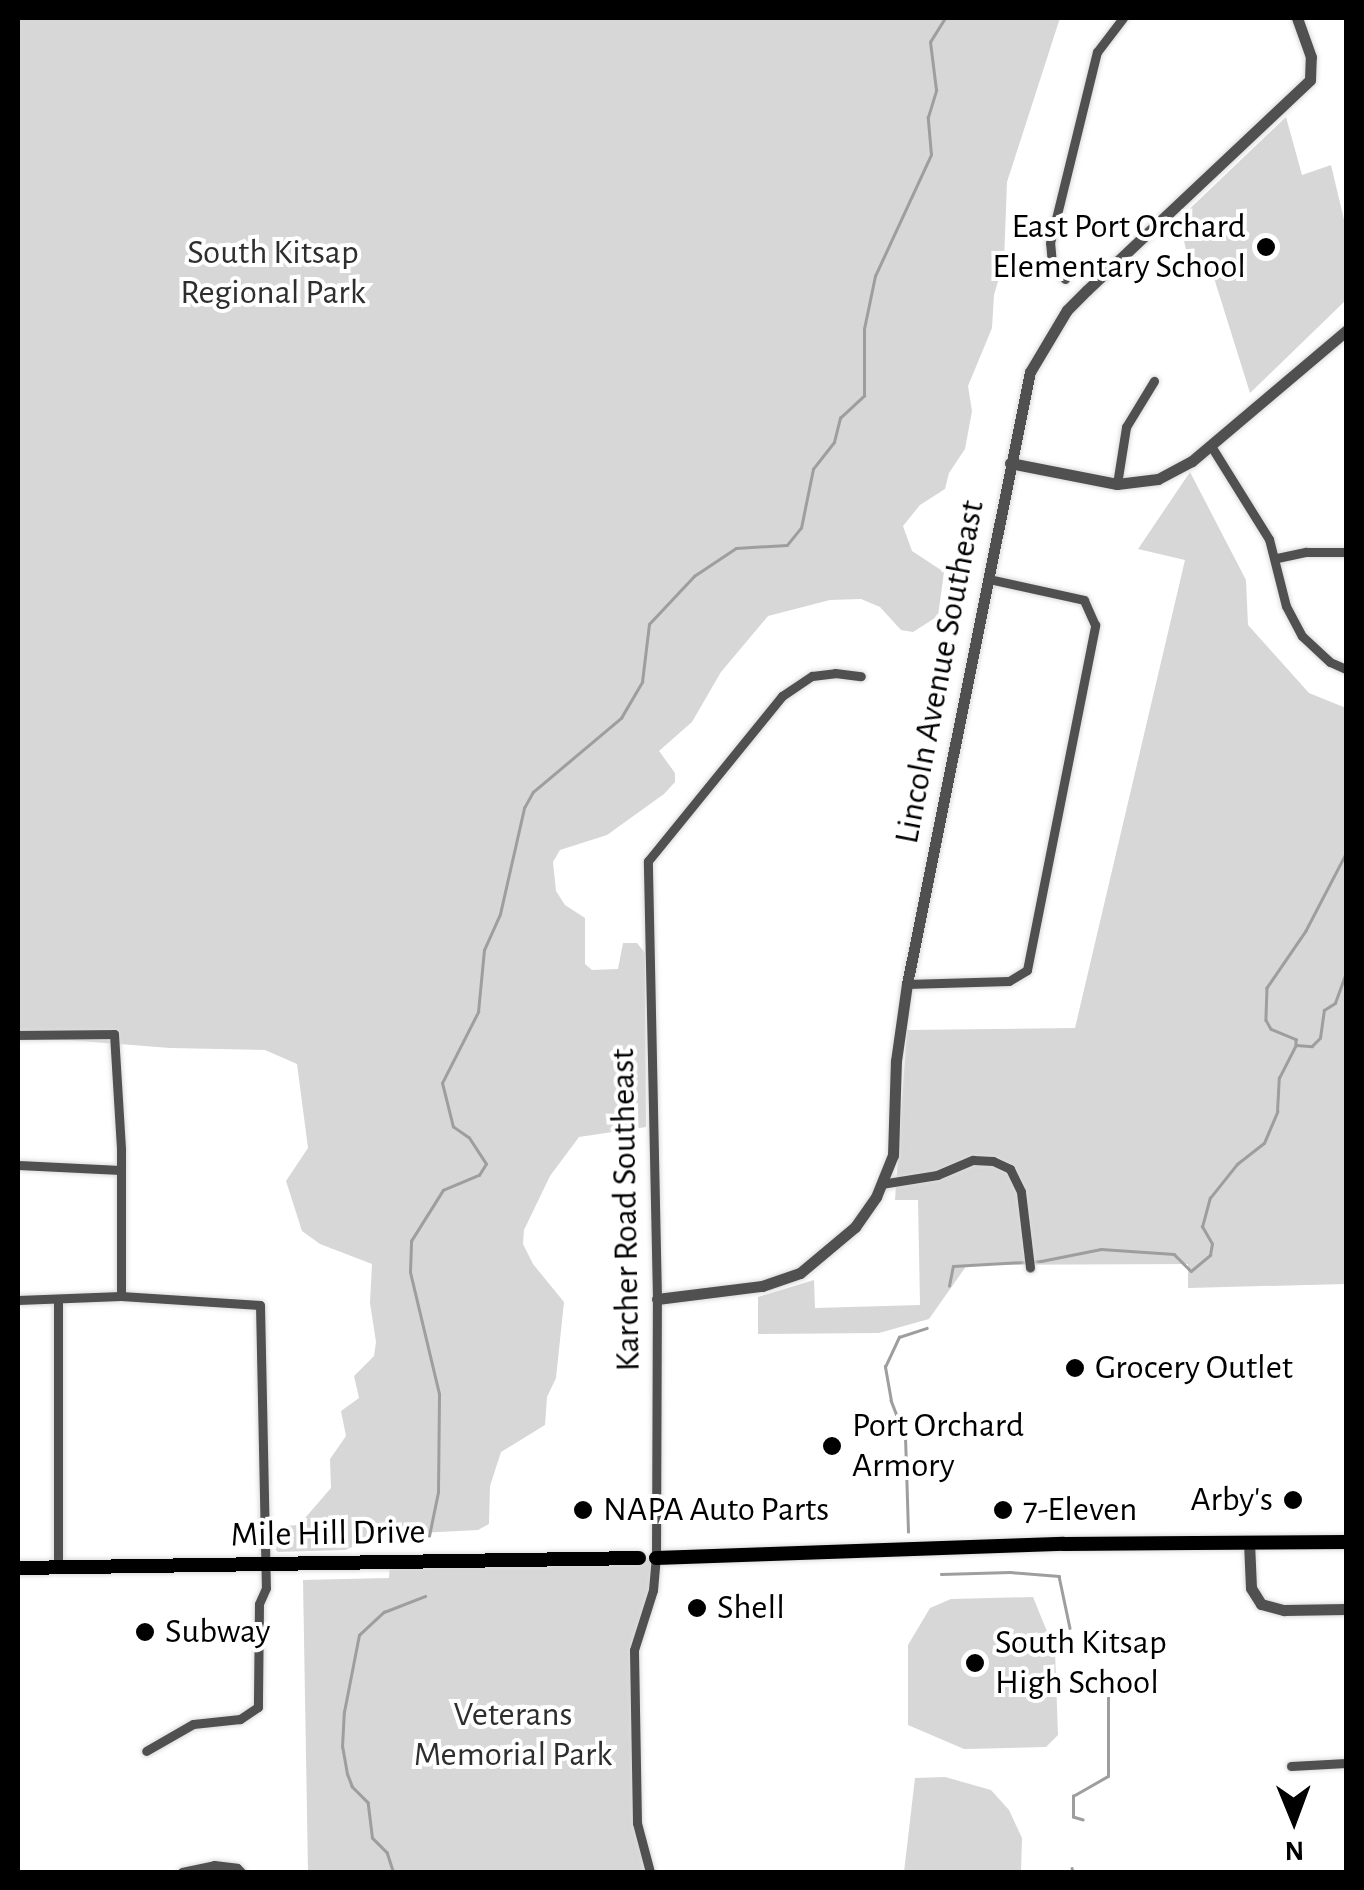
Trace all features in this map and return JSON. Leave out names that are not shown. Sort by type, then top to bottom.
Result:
[{"type":"main road","points":[[656,1558],[1346,1542]]},
{"type":"main road","name":"Mile Hill Drive","points":[[18,1568],[639,1558]]},
{"type":"street","points":[[1066,278],[1052,264],[1050,243],[1097,52],[1123,18]]},
{"type":"street","name":"Lincoln Avenue Southeast","points":[[656,1299],[762,1286],[800,1273],[855,1227],[882,1184],[893,1155],[896,1061],[907,984],[1030,372],[1068,310],[1310,80],[1311,57],[1298,18]]},
{"type":"street","points":[[1010,463],[1117,484],[1147,482],[1170,474],[1211,446],[1346,331]]},
{"type":"street","points":[[1117,484],[1126,427],[1154,381]]},
{"type":"street","points":[[1211,446],[1277,558],[1286,606],[1302,636],[1330,662],[1346,670]]},
{"type":"street","points":[[1277,558],[1306,552],[1346,552]]},
{"type":"street","points":[[907,984],[1009,982],[1026,970],[1095,625],[1091,608],[1084,600],[988,579]]},
{"type":"street","name":"Karcher Road Southeast","points":[[650,1872],[638,1823],[634,1650],[653,1590],[656,1558],[648,862],[782,696],[812,676],[836,672],[861,676]]},
{"type":"street","points":[[18,1035],[114,1034],[122,1170],[120,1296]]},
{"type":"street","points":[[882,1184],[937,1175],[974,1160],[994,1160],[1010,1169],[1021,1192],[1030,1268]]},
{"type":"street","points":[[18,1165],[122,1170]]},
{"type":"street","points":[[18,1300],[120,1296],[260,1305],[266,1588],[258,1604],[258,1706],[254,1714],[193,1724],[146,1751]]},
{"type":"street","points":[[58,1300],[58,1568]]},
{"type":"street","points":[[1249,1542],[1250,1588],[1262,1604],[1284,1610],[1346,1609]]},
{"type":"street","points":[[1291,1766],[1346,1764]]},
{"type":"street","points":[[182,1872],[214,1865],[242,1872]]},
{"type":"green space","name":"South Kitsap Regional Park","points":[[18,18],[1060,18],[1007,182],[1004,261],[994,295],[992,328],[968,386],[972,411],[965,449],[949,473],[945,489],[920,505],[903,526],[912,551],[944,572],[938,616],[913,632],[901,630],[880,607],[861,599],[830,600],[768,616],[721,672],[692,722],[659,751],[675,773],[675,782],[607,835],[560,850],[553,862],[556,891],[565,905],[585,918],[585,964],[592,970],[618,969],[623,943],[637,943],[645,953],[646,1127],[579,1137],[550,1176],[524,1230],[523,1244],[533,1264],[564,1302],[556,1378],[547,1397],[545,1425],[501,1452],[490,1486],[489,1524],[478,1530],[380,1535],[345,1550],[278,1552],[272,1546],[272,1535],[285,1526],[299,1525],[331,1488],[330,1459],[346,1436],[341,1411],[359,1398],[354,1376],[374,1356],[376,1342],[370,1303],[372,1264],[320,1244],[302,1231],[286,1181],[308,1148],[297,1064],[265,1050],[170,1048],[18,1036]]},
{"type":"green space","name":"East Port Orchard Elementary School","points":[[1286,117],[1302,175],[1331,165],[1346,228],[1346,300],[1250,393],[1214,278],[1192,276],[1179,219]]},
{"type":"green space","points":[[1190,472],[1246,580],[1248,625],[1309,693],[1346,708],[1346,1284],[1188,1288],[1188,1264],[967,1265],[929,1319],[879,1333],[758,1334],[758,1297],[814,1280],[815,1308],[920,1305],[918,1200],[895,1200],[907,1030],[1075,1028],[1185,560],[1138,549]]},
{"type":"green space","name":"Veterans Memorial Park","points":[[656,1558],[655,1576],[635,1639],[636,1805],[650,1872],[308,1872],[303,1580],[389,1578],[390,1563]]},
{"type":"green space","points":[[1033,1597],[1055,1651],[1058,1735],[1046,1747],[964,1749],[908,1725],[908,1645],[930,1608],[951,1599]]},
{"type":"green space","points":[[945,1777],[991,1790],[1009,1810],[1022,1838],[1021,1872],[904,1872],[915,1778]]},
{"type":"waterway","points":[[429,1536],[438,1492],[439,1394],[410,1272],[411,1241],[443,1190],[479,1175],[486,1164],[469,1138],[453,1127],[442,1083],[478,1012],[484,950],[500,914],[524,808],[533,792],[621,718],[642,682],[649,624],[694,576],[736,548],[787,545],[801,528],[813,469],[834,442],[840,418],[864,396],[864,329],[875,276],[931,155],[928,117],[936,90],[930,42],[945,18]]},
{"type":"waterway","points":[[1346,854],[1306,931],[1267,988],[1266,1020],[1271,1029],[1296,1039],[1296,1045],[1312,1046],[1320,1038],[1324,1010],[1335,1003],[1346,973]]},
{"type":"waterway","points":[[949,1286],[953,1266],[1041,1261],[1101,1249],[1174,1254],[1191,1271],[1210,1255],[1212,1244],[1202,1227],[1210,1198],[1237,1164],[1264,1143],[1277,1112],[1279,1078],[1296,1045]]},
{"type":"waterway","points":[[908,1532],[905,1438],[891,1401],[885,1367],[899,1337],[927,1328]]},
{"type":"waterway","points":[[941,1574],[1010,1572],[1059,1576],[1070,1628]]},
{"type":"waterway","points":[[393,1872],[387,1853],[372,1838],[368,1803],[352,1787],[347,1774],[342,1747],[344,1712],[359,1635],[384,1612],[425,1596]]},
{"type":"waterway","points":[[1083,1820],[1073,1817],[1073,1796],[1108,1776],[1108,1677]]},
{"type":"waterway","points":[[1072,1868],[1073,1872]]},
{"type":"place","name":"East Port Orchard Elementary School","points":[[1266,247]]},
{"type":"place","name":"Grocery Outlet","points":[[1075,1368]]},
{"type":"place","name":"Port Orchard Armory","points":[[832,1446]]},
{"type":"place","name":"Arby's","points":[[1293,1500]]},
{"type":"place","name":"NAPA Auto Parts","points":[[583,1510]]},
{"type":"place","name":"7-Eleven","points":[[1003,1510]]},
{"type":"place","name":"Shell","points":[[697,1608]]},
{"type":"place","name":"Subway","points":[[145,1632]]},
{"type":"place","name":"South Kitsap High School","points":[[975,1663]]}]
